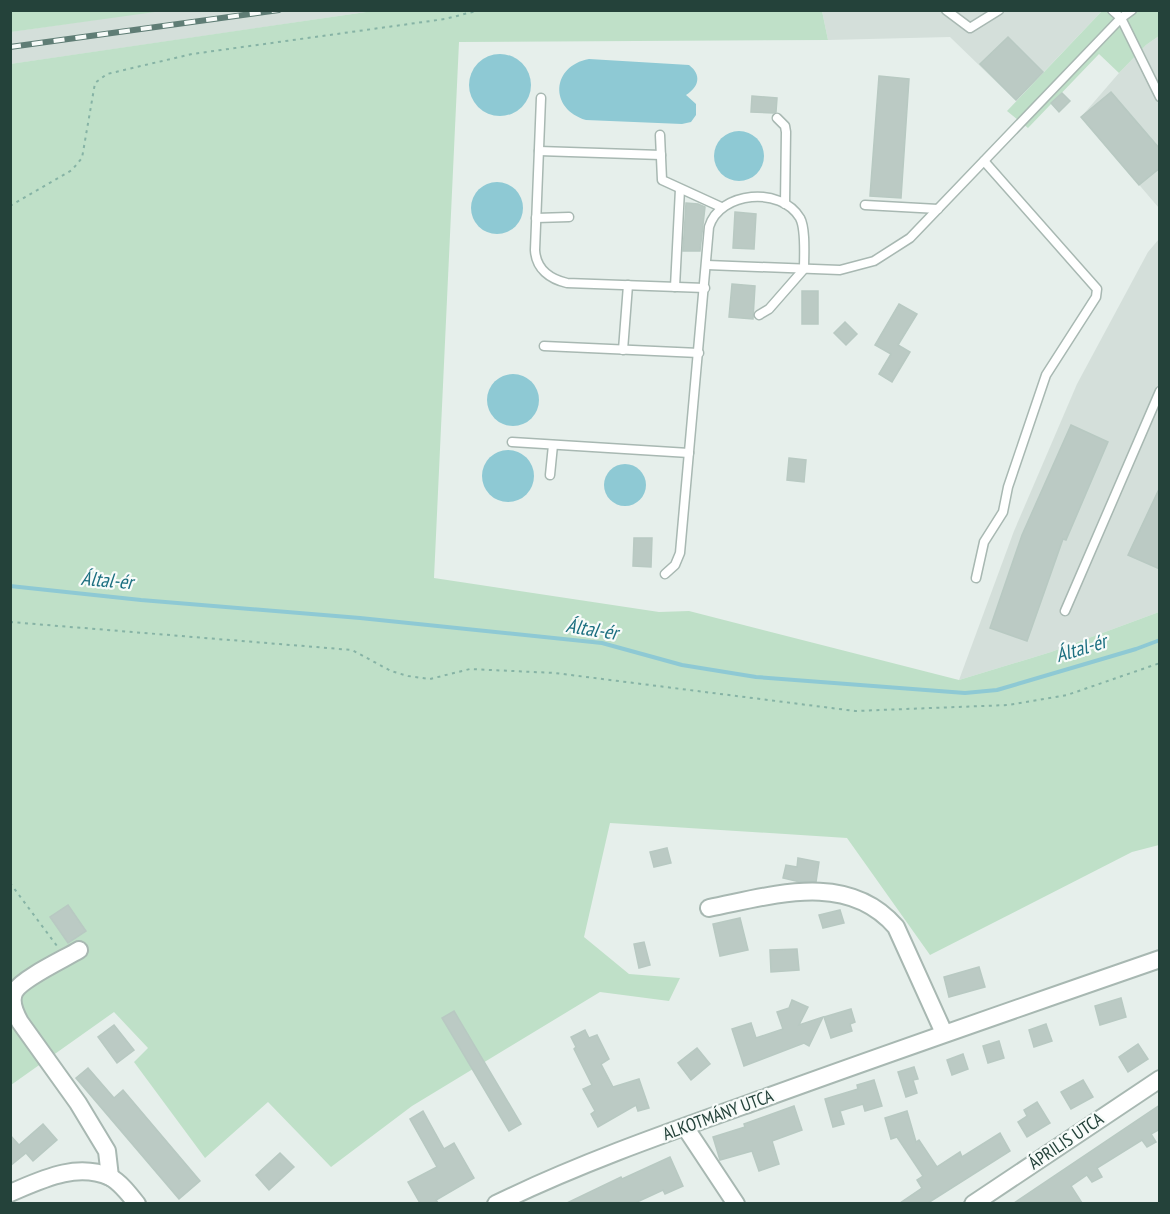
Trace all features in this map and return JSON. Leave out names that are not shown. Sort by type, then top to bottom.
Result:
[{"type":"street","points":[[709,908],[811,890],[844,896],[871,906],[885,915],[896,927],[944,1033]]},
{"type":"street","points":[[72,954],[22,983],[13,992],[12,1003],[20,1022],[78,1103],[106,1151],[110,1177]]},
{"type":"street","name":"ALKOTMÁNY UTCA","points":[[496,1203],[538,1183],[685,1127],[944,1033],[1160,959]]},
{"type":"street","name":"ÁPRILIS UTCA","points":[[973,1203],[1160,1079]]},
{"type":"street","points":[[685,1127],[736,1203]]},
{"type":"street","points":[[10,1193],[52,1176],[87,1172],[110,1177],[137,1203]]},
{"type":"lane","points":[[946,10],[970,28],[999,10]]},
{"type":"lane","points":[[1112,10],[1121,18],[1160,97]]},
{"type":"lane","points":[[707,266],[840,270],[874,261],[910,238],[1121,18],[1132,10]]},
{"type":"lane","points":[[541,98],[535,258],[538,265],[551,278],[567,283],[705,288]]},
{"type":"lane","points":[[777,118],[785,126],[786,132],[784,204]]},
{"type":"lane","points":[[660,135],[662,180],[721,207]]},
{"type":"lane","points":[[539,151],[661,155]]},
{"type":"lane","points":[[976,578],[984,542],[1003,512],[1008,487],[1046,375],[1096,297],[1097,289],[984,161]]},
{"type":"lane","points":[[675,287],[680,189]]},
{"type":"lane","points":[[665,574],[675,565],[680,553],[709,227],[721,207],[737,199],[755,197],[775,200],[796,213],[802,222],[804,269],[769,309],[759,315]]},
{"type":"lane","points":[[865,206],[938,209]]},
{"type":"lane","points":[[536,218],[569,217]]},
{"type":"lane","points":[[623,350],[628,285]]},
{"type":"lane","points":[[544,346],[699,353]]},
{"type":"lane","points":[[1065,611],[1160,391]]},
{"type":"lane","points":[[513,442],[690,453]]},
{"type":"lane","points":[[550,475],[553,445]]},
{"type":"path","points":[[10,206],[72,170],[82,158],[95,83],[107,74],[192,54],[445,19],[480,10]]},
{"type":"path","points":[[10,622],[352,650],[391,671],[430,679],[470,669],[555,673],[855,711],[1008,705],[1067,695],[1160,663]]},
{"type":"path","points":[[10,883],[72,954]]},
{"type":"shaded area","points":[[162,10],[373,11],[11,64],[10,32]]},
{"type":"shaded area","points":[[822,11],[1102,11],[1016,101],[950,37],[828,40]]},
{"type":"shaded area","points":[[1159,36],[1159,208],[1081,117],[1119,73],[1146,45]]},
{"type":"shaded area","points":[[1159,239],[1159,612],[1051,652],[959,680],[1014,531],[1077,384],[1148,252]]},
{"type":"green space","points":[[11,10],[162,10],[162,11],[11,32]]},
{"type":"green space","points":[[373,11],[822,11],[828,40],[459,42],[434,578],[659,612],[689,611],[959,680],[1051,652],[1159,612],[1159,845],[1132,852],[930,955],[847,838],[610,823],[584,937],[629,974],[680,978],[669,1001],[600,992],[412,1106],[331,1167],[268,1102],[205,1158],[134,1062],[148,1048],[114,1012],[11,1085],[10,64]]},
{"type":"green space","points":[[1102,11],[1159,11],[1159,36],[1146,45],[1119,73],[1099,54],[1028,128],[1007,111]]},
{"type":"water","points":[[494,54],[506,54],[522,63],[529,73],[531,85],[529,97],[522,107],[506,116],[494,116],[483,111],[474,102],[469,91],[469,79],[474,68],[483,59]]},
{"type":"water","points":[[589,59],[689,65],[696,73],[697,81],[694,88],[686,95],[696,104],[696,115],[691,122],[682,124],[586,120],[574,115],[561,98],[559,88],[567,70],[576,63]]},
{"type":"water","points":[[739,131],[753,135],[760,142],[764,156],[760,170],[753,177],[739,181],[725,177],[718,170],[714,156],[718,142],[725,135]]},
{"type":"water","points":[[492,182],[502,182],[511,186],[519,194],[523,208],[519,222],[511,230],[502,234],[492,234],[483,230],[475,222],[471,213],[471,203],[475,194],[483,186]]},
{"type":"water","points":[[508,374],[518,374],[528,378],[535,385],[539,400],[535,415],[528,422],[518,426],[508,426],[498,422],[491,415],[487,405],[487,395],[491,385],[498,378]]},
{"type":"water","points":[[503,450],[513,450],[522,454],[530,462],[534,476],[530,490],[522,498],[513,502],[503,502],[494,498],[486,490],[482,481],[482,471],[486,462],[494,454]]},
{"type":"water","points":[[625,464],[633,465],[640,470],[645,477],[645,493],[640,500],[633,505],[625,506],[617,505],[610,500],[605,493],[604,485],[605,477],[610,470],[617,465]]},
{"type":"building","points":[[1008,37],[1043,72],[1016,100],[980,64]]},
{"type":"building","points":[[879,76],[909,79],[901,198],[870,196]]},
{"type":"building","points":[[1111,92],[1160,149],[1160,168],[1139,185],[1081,117]]},
{"type":"building","points":[[1062,93],[1070,101],[1059,112],[1051,103]]},
{"type":"building","points":[[752,96],[777,98],[776,112],[751,112]]},
{"type":"building","points":[[686,203],[705,207],[700,251],[683,251]]},
{"type":"building","points":[[735,212],[756,214],[754,249],[733,248]]},
{"type":"building","points":[[732,284],[755,286],[753,319],[729,317]]},
{"type":"building","points":[[802,291],[818,291],[818,324],[802,324]]},
{"type":"building","points":[[899,304],[917,314],[898,345],[910,352],[892,382],[879,374],[891,354],[875,345]]},
{"type":"building","points":[[845,322],[857,334],[846,345],[834,333]]},
{"type":"building","points":[[1071,425],[1108,442],[1066,540],[1063,539],[1027,641],[990,628],[1022,535]]},
{"type":"building","points":[[789,458],[806,460],[804,482],[787,480]]},
{"type":"building","points":[[1160,487],[1160,569],[1128,555]]},
{"type":"building","points":[[634,538],[652,538],[651,567],[633,566]]},
{"type":"building","points":[[667,848],[671,863],[654,867],[650,852]]},
{"type":"building","points":[[798,858],[819,862],[816,882],[800,882],[783,878],[786,865],[797,867]]},
{"type":"building","points":[[68,905],[86,931],[68,943],[50,917]]},
{"type":"building","points":[[840,910],[844,923],[823,928],[819,915]]},
{"type":"building","points":[[740,918],[748,950],[720,956],[713,924]]},
{"type":"building","points":[[644,942],[650,965],[639,968],[634,944]]},
{"type":"building","points":[[797,949],[799,970],[771,972],[770,950]]},
{"type":"building","points":[[979,967],[985,987],[949,997],[944,977]]},
{"type":"building","points":[[1121,998],[1126,1017],[1100,1025],[1095,1006]]},
{"type":"building","points":[[792,1000],[808,1007],[799,1025],[823,1017],[809,1046],[804,1043],[744,1066],[732,1029],[751,1023],[756,1038],[783,1029],[777,1012],[789,1008]]},
{"type":"building","points":[[851,1009],[855,1022],[850,1024],[852,1031],[831,1038],[824,1017]]},
{"type":"building","points":[[454,1011],[521,1124],[509,1131],[442,1018]]},
{"type":"building","points":[[1046,1024],[1052,1041],[1034,1047],[1029,1030]]},
{"type":"building","points":[[114,1025],[134,1050],[117,1063],[98,1037]]},
{"type":"building","points":[[585,1030],[589,1038],[597,1035],[609,1059],[601,1064],[613,1087],[639,1079],[649,1108],[638,1111],[636,1105],[598,1127],[591,1114],[595,1111],[583,1089],[592,1085],[574,1049],[576,1047],[571,1037]]},
{"type":"building","points":[[999,1041],[1004,1058],[988,1063],[983,1046]]},
{"type":"building","points":[[1138,1044],[1148,1059],[1128,1072],[1119,1057]]},
{"type":"building","points":[[697,1048],[710,1064],[691,1080],[678,1063]]},
{"type":"building","points":[[963,1054],[968,1069],[952,1075],[947,1060]]},
{"type":"building","points":[[914,1067],[918,1079],[913,1080],[917,1093],[906,1097],[898,1072]]},
{"type":"building","points":[[88,1068],[114,1098],[123,1090],[200,1181],[179,1199],[76,1078]]},
{"type":"building","points":[[874,1080],[882,1106],[865,1111],[863,1104],[840,1111],[844,1124],[833,1127],[825,1099],[858,1089],[857,1085]]},
{"type":"building","points":[[1083,1080],[1093,1097],[1071,1109],[1061,1092]]},
{"type":"building","points":[[1037,1102],[1050,1123],[1027,1137],[1018,1122],[1027,1116],[1024,1110]]},
{"type":"building","points":[[1160,1105],[1160,1129],[1151,1134],[1156,1142],[1147,1147],[1142,1140],[1097,1168],[1102,1177],[1092,1182],[1087,1175],[1071,1186],[1082,1203],[1014,1203]]},
{"type":"building","points":[[794,1106],[802,1130],[772,1141],[779,1164],[759,1171],[752,1151],[720,1160],[713,1137],[745,1127],[744,1124]]},
{"type":"building","points":[[423,1111],[444,1149],[454,1143],[474,1178],[436,1200],[438,1203],[420,1203],[408,1182],[437,1167],[410,1119]]},
{"type":"building","points":[[907,1111],[916,1142],[919,1140],[937,1167],[960,1152],[962,1157],[1000,1133],[1010,1151],[928,1203],[900,1203],[922,1188],[917,1180],[923,1176],[897,1137],[891,1139],[885,1118]]},
{"type":"building","points":[[43,1124],[57,1140],[33,1161],[26,1153],[10,1166],[10,1135],[19,1145]]},
{"type":"building","points":[[280,1153],[294,1167],[269,1190],[256,1175]]},
{"type":"building","points":[[670,1157],[683,1186],[665,1194],[663,1190],[635,1203],[567,1203],[621,1177],[622,1179]]},
{"type":"waterway","name":"Által-ér","points":[[10,586],[602,643],[682,665],[756,677],[965,693],[997,690],[1160,640]]},
{"type":"railway","points":[[10,47],[279,10]]}]
